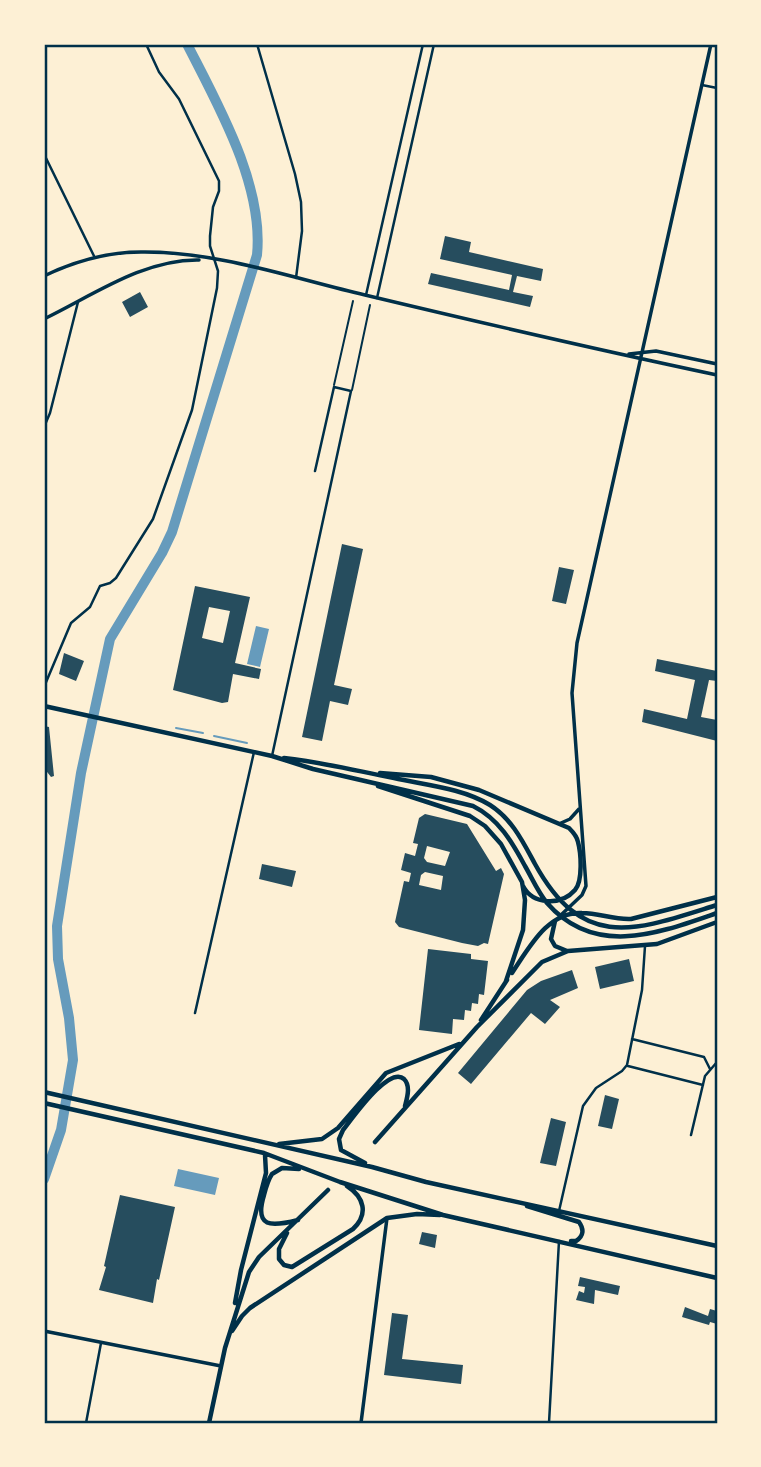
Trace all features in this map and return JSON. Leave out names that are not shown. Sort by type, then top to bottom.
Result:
[{"type":"main road","points":[[44,706],[272,756],[313,769],[466,804],[486,814],[509,838],[545,901],[558,914],[586,930],[606,935],[644,935],[717,914]]},
{"type":"main road","points":[[272,756],[315,761],[476,798],[500,812],[519,835],[552,894],[564,906],[603,926],[636,927],[717,905]]},
{"type":"main road","points":[[357,779],[425,803],[462,812],[478,820],[501,844],[531,897],[544,901],[564,898],[577,889],[578,841],[574,833],[561,823],[499,797],[451,782],[358,771]]},
{"type":"main road","points":[[506,981],[523,930],[523,887]]},
{"type":"main road","points":[[477,1027],[537,937],[562,914],[582,912],[606,918],[631,919],[717,897]]},
{"type":"main road","points":[[556,919],[551,939],[555,946],[568,951]]},
{"type":"main road","points":[[374,1142],[477,1027],[535,967],[548,958],[568,951],[645,946],[717,922]]},
{"type":"main road","points":[[273,1144],[322,1139],[338,1128],[386,1073],[463,1042]]},
{"type":"main road","points":[[372,1167],[341,1150],[339,1139],[342,1129],[383,1082],[393,1077],[405,1080],[408,1087],[404,1109]]},
{"type":"main road","points":[[44,1092],[372,1167],[426,1182],[717,1246]]},
{"type":"main road","points":[[44,1103],[264,1153],[340,1182],[443,1215],[717,1278]]},
{"type":"main road","points":[[232,1325],[241,1269],[266,1173],[267,1159],[264,1153]]},
{"type":"main road","points":[[299,1220],[281,1225],[270,1224],[262,1218],[260,1208],[269,1180],[275,1172],[287,1168],[312,1172]]},
{"type":"main road","points":[[299,1220],[279,1249],[279,1259],[288,1266],[303,1263],[361,1221],[362,1202],[354,1191],[340,1182]]},
{"type":"main road","points":[[209,1423],[220,1366],[242,1288],[254,1264],[328,1190]]},
{"type":"main road","points":[[516,1201],[540,1212],[579,1222],[583,1231],[580,1239],[559,1241]]},
{"type":"main road","points":[[226,1345],[236,1324],[250,1308],[387,1218],[417,1214],[443,1215]]},
{"type":"street","points":[[44,687],[71,623],[90,607],[100,586],[116,579],[153,518],[192,410],[215,301],[218,271],[210,236],[219,181],[179,99],[159,72],[146,44]]},
{"type":"street","points":[[257,44],[301,201],[302,231],[296,278]]},
{"type":"street","points":[[366,295],[423,44]]},
{"type":"street","points":[[377,298],[433,44]]},
{"type":"street","points":[[562,914],[585,889],[572,694],[573,669],[583,611],[644,352],[711,44]]},
{"type":"street","points":[[702,85],[717,88]]},
{"type":"street","points":[[44,154],[93,256]]},
{"type":"street","points":[[396,164],[406,166]]},
{"type":"street","points":[[383,219],[394,222]]},
{"type":"street","points":[[44,276],[93,256],[138,251],[215,260],[717,375]]},
{"type":"street","points":[[166,253],[166,263]]},
{"type":"street","points":[[44,319],[126,277],[166,263],[215,260]]},
{"type":"street","points":[[315,471],[353,301]]},
{"type":"street","points":[[44,427],[50,413],[78,302]]},
{"type":"street","points":[[272,756],[370,305]]},
{"type":"street","points":[[623,355],[656,351],[717,364]]},
{"type":"street","points":[[334,387],[351,391]]},
{"type":"street","points":[[195,1013],[254,752]]},
{"type":"street","points":[[561,823],[570,819],[581,807]]},
{"type":"street","points":[[559,1211],[583,1106],[596,1088],[627,1065],[642,990],[645,946]]},
{"type":"street","points":[[632,1040],[704,1057],[710,1069]]},
{"type":"street","points":[[691,1135],[703,1085],[710,1069],[717,1062]]},
{"type":"street","points":[[627,1065],[703,1085]]},
{"type":"street","points":[[361,1423],[387,1218]]},
{"type":"street","points":[[548,1423],[559,1241]]},
{"type":"street","points":[[44,1331],[220,1366]]},
{"type":"street","points":[[86,1423],[102,1343]]},
{"type":"water","points":[[256,626],[269,629],[260,667],[247,664]]},
{"type":"water","points":[[178,1169],[219,1178],[215,1195],[174,1186]]},
{"type":"building","points":[[445,236],[471,242],[469,252],[543,269],[541,281],[517,276],[513,292],[533,296],[530,307],[428,284],[431,273],[509,290],[512,275],[440,259]]},
{"type":"building","points":[[140,292],[148,307],[130,317],[122,302]]},
{"type":"building","points":[[342,544],[363,549],[334,685],[352,689],[348,705],[330,701],[322,741],[302,737]]},
{"type":"building","points":[[559,567],[574,570],[566,604],[552,601]]},
{"type":"building","points":[[195,586],[250,597],[235,663],[261,669],[259,679],[233,674],[228,702],[222,703],[173,690]],"holes":[[[209,607],[230,611],[223,643],[202,638]]]},
{"type":"building","points":[[64,653],[84,661],[76,681],[59,674]]},
{"type":"building","points":[[657,659],[717,671],[717,681],[709,680],[701,717],[717,720],[717,741],[642,722],[644,709],[687,719],[695,680],[655,671]]},
{"type":"building","points":[[44,726],[49,727],[54,776],[51,777],[44,768]]},
{"type":"building","points":[[425,814],[467,824],[496,871],[501,868],[504,874],[488,944],[478,946],[462,943],[399,927],[395,922],[404,881],[409,882],[411,873],[401,870],[405,853],[415,856],[418,844],[413,843],[419,818]],"holes":[[[427,846],[450,852],[445,866],[427,862],[424,858]],[[425,872],[443,876],[441,890],[419,885],[421,875]]]},
{"type":"building","points":[[262,864],[296,871],[292,887],[259,879]]},
{"type":"building","points":[[428,949],[471,954],[471,959],[488,961],[484,995],[479,994],[478,1004],[472,1003],[471,1011],[465,1010],[464,1020],[453,1019],[452,1034],[419,1030]]},
{"type":"building","points":[[629,959],[634,981],[600,989],[595,967]]},
{"type":"building","points":[[572,970],[578,988],[550,1000],[560,1007],[545,1024],[531,1013],[471,1084],[458,1073],[527,990],[541,981]]},
{"type":"building","points":[[605,1095],[619,1099],[612,1129],[598,1126]]},
{"type":"building","points":[[551,1118],[566,1122],[556,1166],[540,1163]]},
{"type":"building","points":[[120,1195],[175,1207],[153,1303],[99,1290]]},
{"type":"building","points":[[422,1232],[437,1235],[435,1248],[419,1244]]},
{"type":"building","points":[[580,1277],[620,1286],[618,1295],[595,1290],[594,1304],[576,1300],[579,1291],[584,1293],[585,1287],[578,1286]]},
{"type":"building","points":[[685,1307],[708,1316],[710,1309],[717,1311],[717,1324],[710,1322],[709,1325],[682,1317]]},
{"type":"building","points":[[392,1313],[408,1315],[402,1359],[463,1365],[461,1384],[384,1375]]},
{"type":"waterway","points":[[44,1179],[61,1130],[73,1060],[69,1018],[58,959],[57,926],[81,773],[110,639],[172,532],[257,255],[257,228],[246,174],[225,119],[187,44]]},
{"type":"waterway","points":[[176,728],[203,733]]},
{"type":"waterway","points":[[214,736],[247,743]]}]
